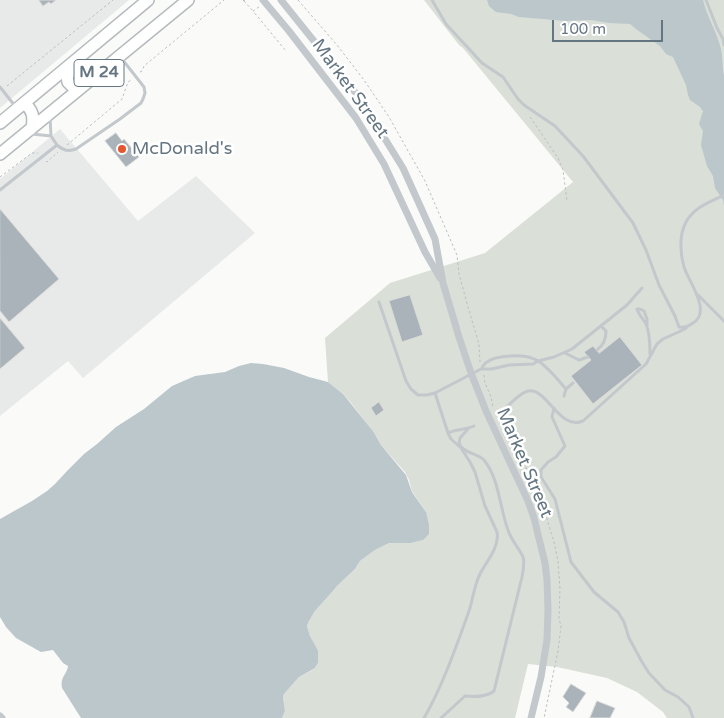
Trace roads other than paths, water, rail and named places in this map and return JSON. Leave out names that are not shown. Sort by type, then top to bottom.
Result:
[{"type":"main road","name":"M 24","points":[[0,154],[188,0]]},
{"type":"main road","name":"M 24","points":[[0,122],[146,1]]},
{"type":"main road","points":[[87,82],[72,86],[68,82],[67,77],[71,71],[137,16],[146,1]]},
{"type":"main road","points":[[20,106],[29,106],[33,113],[34,118],[28,131]]},
{"type":"street","name":"Market Street","points":[[281,0],[359,97],[403,168],[436,239],[443,283],[471,373],[486,411],[528,501],[545,563],[548,595],[547,640],[531,718]]},
{"type":"street","name":"Market Street","points":[[264,1],[356,118],[384,164],[425,252],[443,283]]},
{"type":"lane","points":[[432,0],[451,30],[482,63],[503,77],[524,105],[555,126],[583,156],[633,223],[679,327],[688,326]]},
{"type":"lane","points":[[706,0],[724,45]]},
{"type":"lane","points":[[50,113],[51,136],[62,150],[69,151],[76,149],[141,102],[145,95],[144,87],[119,56]]},
{"type":"lane","points":[[1,88],[20,106]]},
{"type":"lane","points":[[28,131],[51,136]]},
{"type":"lane","points":[[0,190],[57,145]]},
{"type":"lane","points":[[724,196],[704,204],[691,215],[682,234],[681,254],[684,268],[700,299],[724,321]]},
{"type":"lane","points":[[379,302],[406,381],[411,389],[418,394],[427,395],[435,393],[481,369],[533,364],[565,353],[627,305],[642,288]]},
{"type":"lane","points":[[500,412],[518,397],[529,391],[538,392],[570,422],[583,421],[646,364],[657,344],[662,339],[685,329],[699,319],[701,314],[697,294]]},
{"type":"lane","points":[[647,325],[637,310],[644,311],[647,319],[650,355]]},
{"type":"lane","points":[[597,350],[602,346],[606,338],[606,331],[601,326]]},
{"type":"lane","points":[[565,353],[579,360],[588,357]]},
{"type":"lane","points":[[481,369],[486,362],[510,355],[534,359],[566,389]]},
{"type":"lane","points":[[564,396],[566,389],[573,382]]},
{"type":"lane","points":[[435,393],[451,440],[473,455],[483,458],[492,474],[508,531],[524,559],[519,592],[494,691],[490,695],[465,696],[441,718]]},
{"type":"lane","points":[[554,408],[552,417],[564,446],[556,457],[541,470],[541,477],[555,499],[572,562],[594,592],[618,612],[624,622],[629,638],[649,673],[665,690],[678,697],[689,707],[693,718]]},
{"type":"lane","points":[[448,433],[474,426]]},
{"type":"lane","points":[[424,718],[451,659],[469,610],[477,581],[496,546],[498,536],[482,499],[475,472],[459,441],[468,429]]},
{"type":"place","name":"McDonald's","points":[[122,149]]}]
